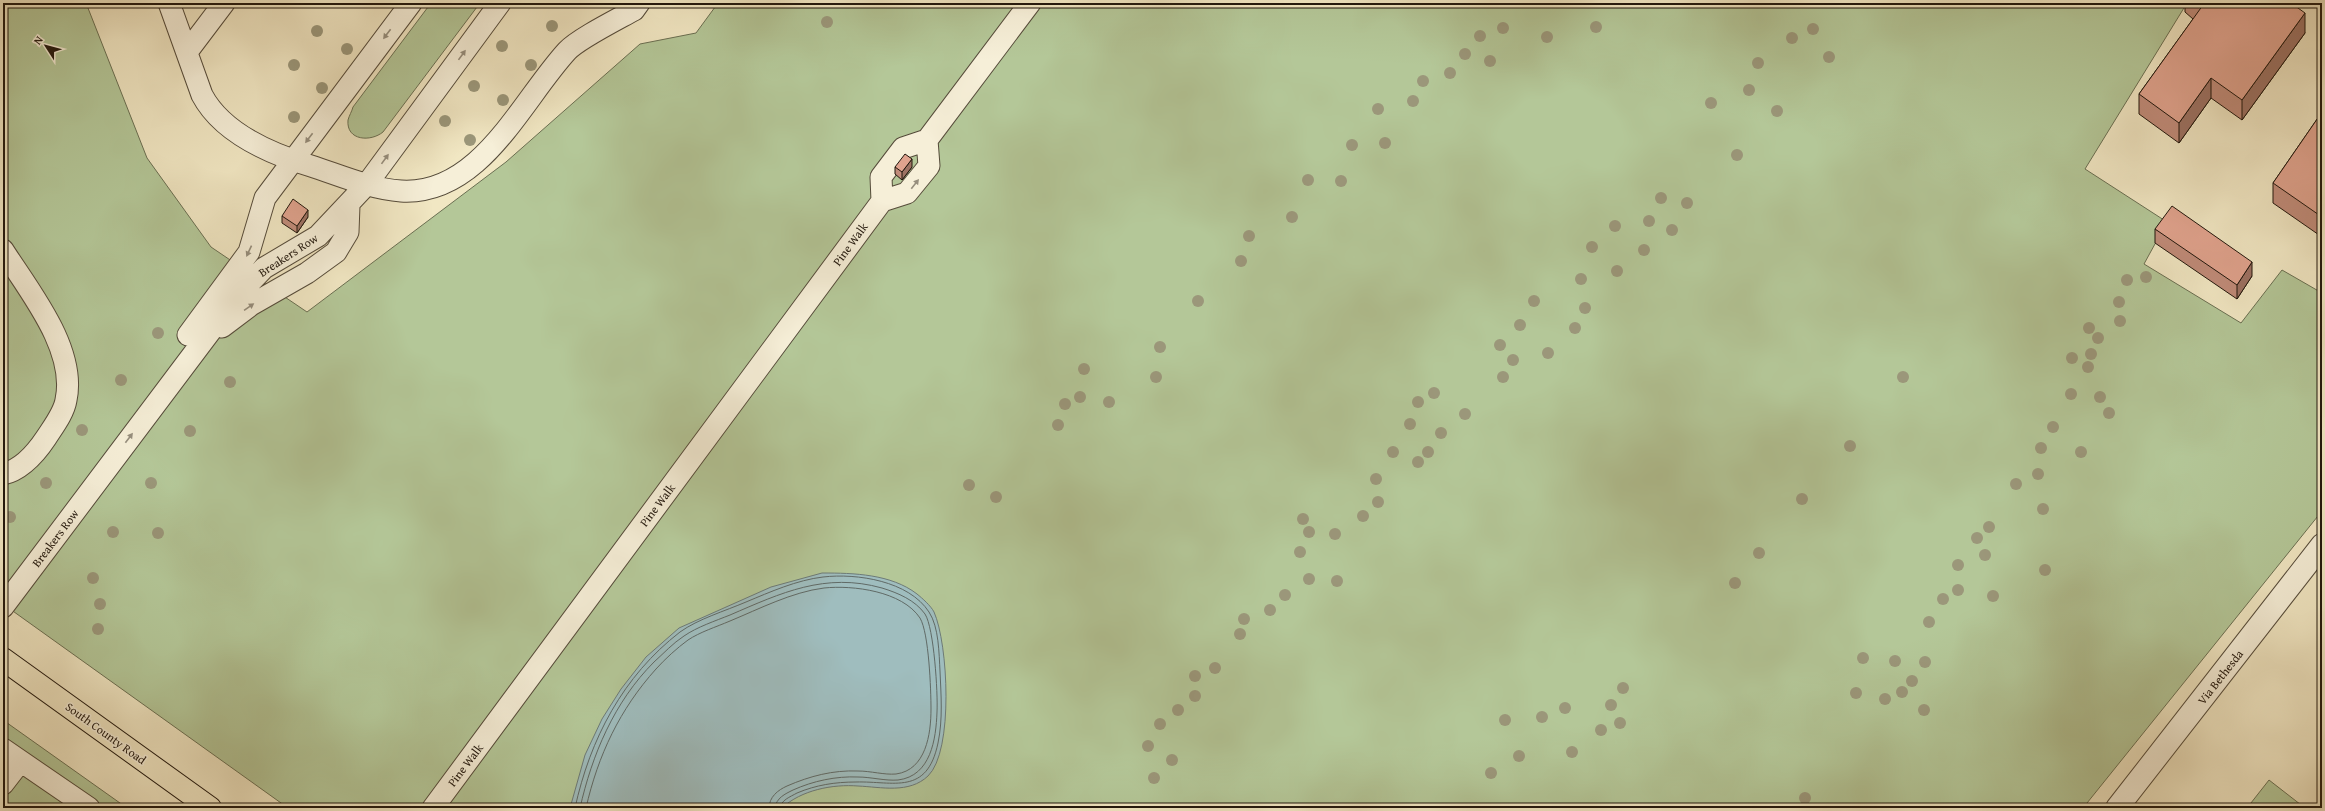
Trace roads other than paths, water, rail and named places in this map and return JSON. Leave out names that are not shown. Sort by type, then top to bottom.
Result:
[{"type":"main road","name":"South County Road","points":[[3,659],[210,808]]},
{"type":"street","name":"Via Bethesda","points":[[2117,808],[2322,545]]},
{"type":"lane","points":[[169,3],[194,75],[209,108],[234,130],[293,161],[367,184],[399,191],[430,189],[460,175],[489,149],[568,50],[634,10],[639,3]]},
{"type":"lane","points":[[187,52],[224,3]]},
{"type":"lane","name":"Breakers Row","points":[[106,469],[111,439],[249,252],[265,198],[411,3]]},
{"type":"lane","name":"Breakers Row","points":[[3,607],[196,348],[237,296],[259,272],[318,236],[349,205],[367,184],[500,3]]},
{"type":"lane","points":[[927,140],[929,166],[907,193],[882,202],[881,177],[903,148],[927,140],[1030,3]]},
{"type":"lane","name":"Pine Walk","points":[[433,808],[882,202]]},
{"type":"lane","points":[[3,250],[46,317],[63,356],[68,378],[66,401],[57,421],[38,450],[23,464],[3,474]]},
{"type":"lane","points":[[3,749],[89,808]]},
{"type":"lane","points":[[3,784],[20,762]]},
{"type":"water","points":[[822,573],[859,574],[896,582],[917,594],[934,612],[943,647],[946,696],[942,744],[936,763],[928,776],[920,782],[904,787],[828,787],[798,797],[782,808],[570,808],[585,755],[602,719],[621,689],[646,657],[679,628],[771,587]]}]
